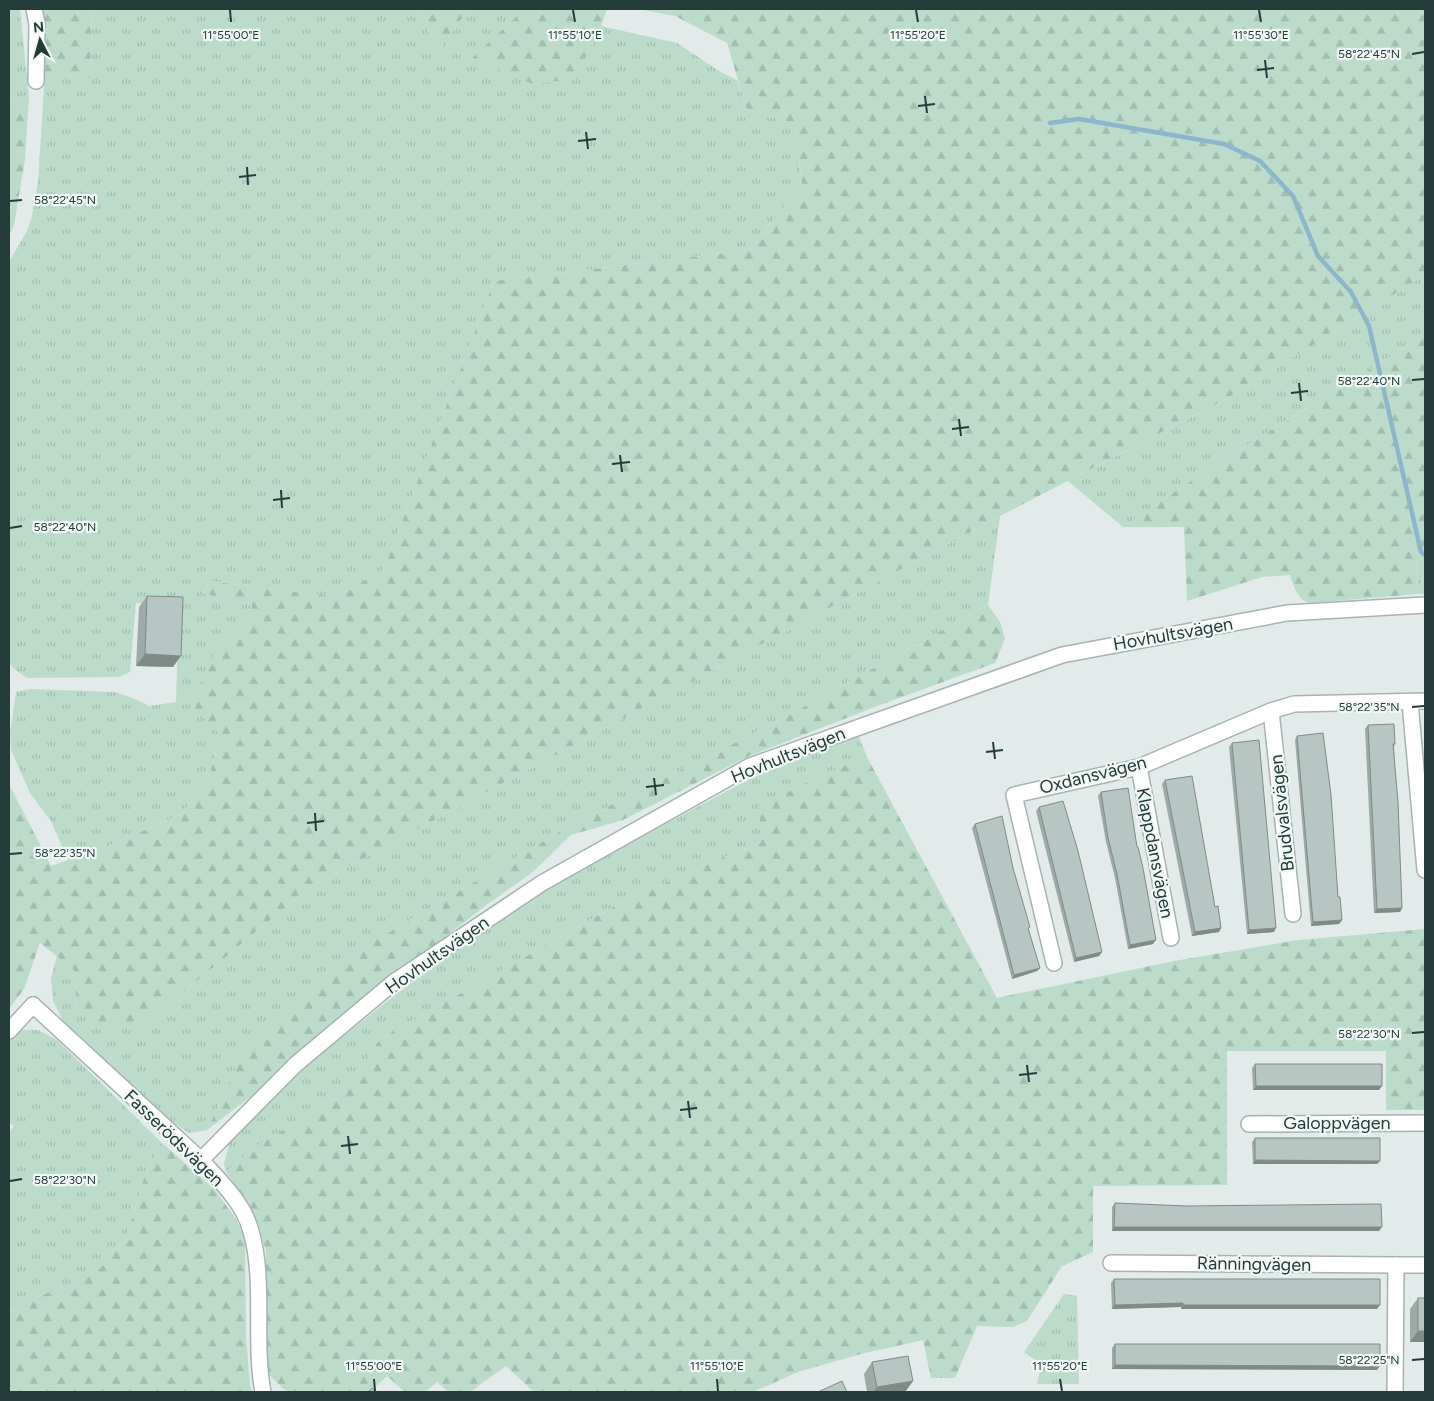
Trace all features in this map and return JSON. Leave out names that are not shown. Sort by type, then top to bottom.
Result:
[{"type":"street","points":[[34,9],[37,24],[36,81]]},
{"type":"street","name":"Hovhultsvägen","points":[[201,1160],[295,1065],[394,982],[542,883],[750,766],[1062,655],[1286,613],[1425,605]]},
{"type":"street","points":[[1418,701],[1425,870]]},
{"type":"street","name":"Oxdansvägen","points":[[1054,964],[1014,795],[1139,767],[1271,711],[1294,704],[1418,701]]},
{"type":"street","name":"Brudvalsvägen","points":[[1271,711],[1293,914]]},
{"type":"street","name":"Klappdansvägen","points":[[1139,767],[1171,938]]},
{"type":"street","name":"Fasserödsvägen","points":[[9,1031],[33,1005],[201,1160],[223,1184],[240,1207],[250,1226],[256,1252],[259,1358],[263,1392]]},
{"type":"street","name":"Galoppvägen","points":[[1249,1124],[1425,1123]]},
{"type":"street","name":"Ränningvägen","points":[[1111,1262],[1425,1265]]},
{"type":"street","points":[[1396,1265],[1396,1392]]},
{"type":"green space","points":[[9,9],[20,9],[29,97],[9,103]]},
{"type":"green space","points":[[41,9],[92,9],[90,78],[45,72]]},
{"type":"green space","points":[[92,9],[417,9],[439,49],[469,9],[514,9],[516,17],[472,59],[574,79],[601,26],[677,43],[738,81],[747,110],[795,124],[802,185],[749,250],[494,281],[384,569],[337,597],[210,581],[202,593],[252,605],[252,618],[220,643],[220,735],[208,781],[180,815],[108,846],[68,860],[51,821],[30,793],[11,750],[10,733],[16,692],[30,689],[115,692],[149,706],[176,702],[179,604],[136,603],[130,672],[119,677],[27,678],[9,665],[9,262],[27,231],[32,216],[38,182],[45,72],[90,78]]},
{"type":"green space","points":[[417,9],[469,9],[439,49]]},
{"type":"green space","points":[[514,9],[607,9],[601,26],[575,79],[532,84],[472,58],[516,17]]},
{"type":"green space","points":[[638,9],[1425,9],[1425,275],[1226,399],[1000,516],[310,887],[147,1022],[96,1025],[77,1010],[74,970],[40,943],[24,989],[9,1009],[9,784],[51,866],[108,846],[180,815],[208,781],[220,735],[191,704],[220,643],[252,618],[252,605],[202,593],[210,581],[337,597],[384,569],[494,281],[749,250],[802,185],[795,124],[747,110],[727,43],[675,16]]},
{"type":"green space","points":[[29,97],[25,159],[14,225],[9,236],[9,103]]},
{"type":"green space","points":[[1425,275],[1425,335],[1210,468],[1123,527],[1068,481],[1226,399]]},
{"type":"green space","points":[[1425,335],[1425,560],[1416,561],[1418,594],[1309,603],[1299,596],[1290,575],[1262,577],[1187,601],[1184,527],[1123,527],[1210,468]]},
{"type":"green space","points":[[1000,516],[988,605],[778,721],[566,828],[364,947],[246,1046],[207,1130],[189,1133],[168,1119],[65,1025],[53,1001],[51,978],[57,956],[74,970],[77,1010],[147,1022],[310,887]]},
{"type":"green space","points":[[1416,560],[1425,560],[1425,594],[1418,594]]},
{"type":"green space","points":[[988,605],[1000,622],[1005,639],[995,663],[749,756],[623,820],[571,835],[534,871],[372,993],[265,1086],[207,1130],[246,1046],[364,947],[566,828],[778,721]]},
{"type":"green space","points":[[858,735],[868,759],[837,768],[761,843],[622,902],[380,1039],[342,1094],[255,1147],[226,1172],[224,1164],[229,1144],[253,1114],[284,1083],[408,985],[489,927],[580,869],[754,777]]},
{"type":"green space","points":[[868,759],[997,998],[1174,961],[1298,940],[1425,929],[1425,1110],[1386,1110],[1386,1051],[1227,1051],[1227,1185],[1093,1186],[1093,1252],[1062,1266],[1027,1321],[1013,1327],[977,1326],[955,1378],[931,1378],[923,1340],[861,1354],[798,1372],[753,1392],[534,1392],[506,1366],[470,1392],[449,1392],[437,1382],[425,1392],[405,1392],[387,1376],[369,1392],[287,1392],[266,1372],[266,1252],[259,1226],[249,1203],[226,1172],[255,1147],[342,1094],[380,1039],[622,902],[761,843],[759,806],[837,768]]},
{"type":"green space","points":[[22,1030],[38,1030],[57,1040],[161,1142],[143,1181],[126,1238],[104,1265],[73,1286],[41,1295],[9,1313],[9,1133],[14,1126],[9,1123],[9,1039]]},
{"type":"green space","points":[[161,1142],[215,1190],[236,1219],[245,1239],[246,1336],[252,1392],[9,1392],[9,1313],[41,1295],[73,1286],[104,1265],[126,1238],[143,1181]]},
{"type":"green space","points":[[1064,1294],[1077,1296],[1079,1384],[1037,1384],[1041,1364],[1024,1352]]},
{"type":"building","points":[[147,596],[183,597],[181,656],[145,654]]},
{"type":"building","points":[[1394,724],[1395,744],[1393,744],[1398,802],[1402,908],[1377,909],[1368,725]]},
{"type":"building","points":[[1323,733],[1331,795],[1338,897],[1340,897],[1342,920],[1313,922],[1297,736]]},
{"type":"building","points":[[1259,740],[1276,928],[1249,930],[1232,743]]},
{"type":"building","points":[[1192,776],[1215,907],[1218,906],[1221,928],[1195,932],[1165,780]]},
{"type":"building","points":[[1128,788],[1137,847],[1143,868],[1156,940],[1130,945],[1117,874],[1108,838],[1101,792]]},
{"type":"building","points":[[1063,801],[1078,851],[1102,952],[1076,958],[1039,807]]},
{"type":"building","points":[[1002,816],[1013,868],[1030,927],[1028,928],[1040,968],[1014,975],[975,824]]},
{"type":"building","points":[[1255,1064],[1382,1064],[1382,1086],[1256,1086]]},
{"type":"building","points":[[1255,1138],[1380,1138],[1380,1161],[1255,1160]]},
{"type":"building","points":[[1115,1203],[1186,1206],[1381,1204],[1382,1227],[1114,1227]]},
{"type":"building","points":[[1114,1279],[1380,1279],[1380,1305],[1183,1305],[1183,1303],[1115,1305]]},
{"type":"building","points":[[1418,1298],[1425,1298],[1425,1331],[1418,1331]]},
{"type":"building","points":[[1115,1344],[1380,1344],[1380,1366],[1115,1365]]},
{"type":"building","points":[[908,1356],[913,1381],[877,1387],[872,1362]]},
{"type":"building","points":[[842,1381],[847,1392],[818,1392]]},
{"type":"building","points":[[372,1388],[377,1392],[368,1392]]},
{"type":"waterway","points":[[1050,123],[1079,119],[1224,144],[1260,161],[1293,196],[1318,256],[1351,292],[1369,326],[1421,552],[1425,555]]}]
